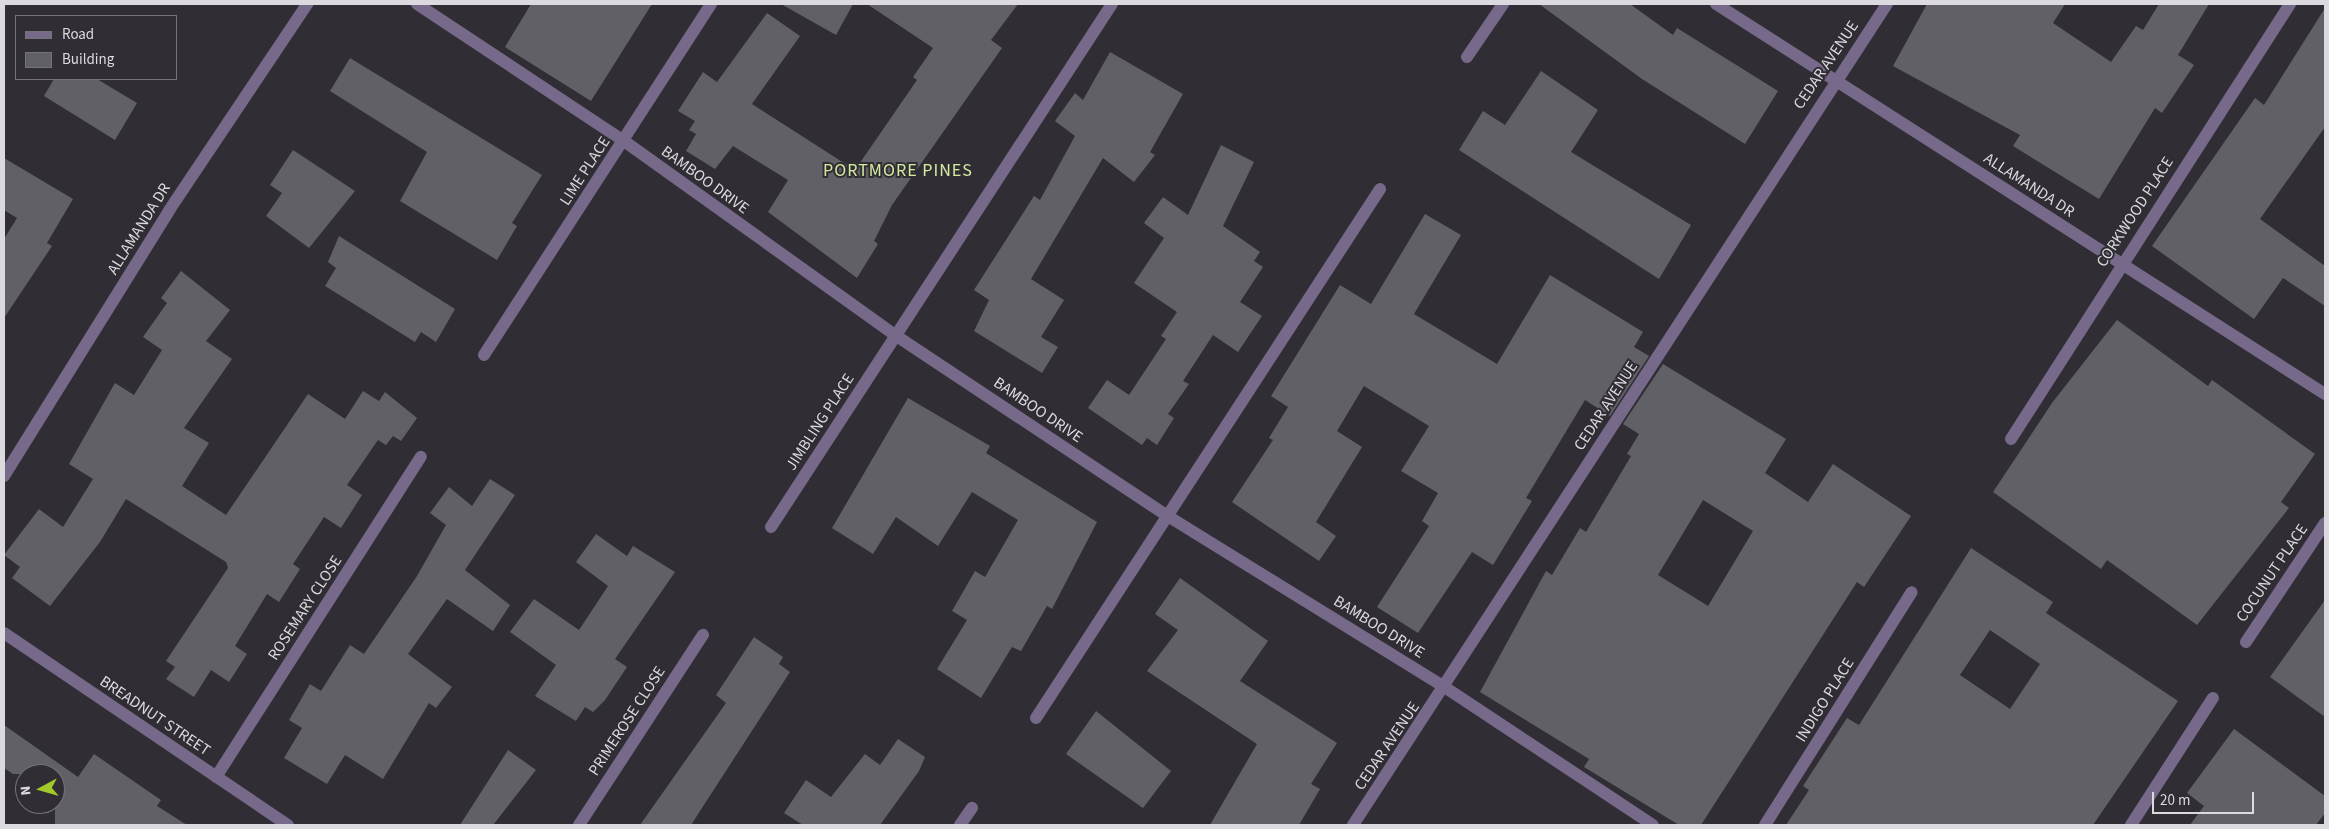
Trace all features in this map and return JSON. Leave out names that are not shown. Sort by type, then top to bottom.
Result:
[{"type":"street","name":"ALLAMANDA DR","points":[[4,476],[170,209],[307,4]]},
{"type":"street","name":"BAMBOO DRIVE","points":[[417,4],[624,141],[895,335],[1166,515],[1446,688],[1653,825]]},
{"type":"street","name":"LIME PLACE","points":[[484,354],[624,141],[711,4]]},
{"type":"street","name":"JIMBLING PLACE","points":[[771,527],[1112,4]]},
{"type":"street","points":[[1467,57],[1503,4]]},
{"type":"street","name":"ALLAMANDA DR","points":[[1716,4],[2325,394]]},
{"type":"street","name":"CEDAR AVENUE","points":[[1353,825],[1446,688],[1834,80],[1887,4]]},
{"type":"street","name":"CORKWOOD PLACE","points":[[2011,439],[2121,263],[2290,4]]},
{"type":"street","points":[[1036,718],[1166,515],[1380,189]]},
{"type":"street","name":"ROSEMARY CLOSE","points":[[216,777],[421,457]]},
{"type":"street","name":"COCUNUT PLACE","points":[[2246,642],[2325,523]]},
{"type":"street","name":"INDIGO PLACE","points":[[1765,825],[1912,592]]},
{"type":"street","name":"BREADNUT STREET","points":[[4,634],[288,825]]},
{"type":"street","name":"PRIMEROSE CLOSE","points":[[578,825],[703,635]]},
{"type":"street","points":[[2131,825],[2213,698]]},
{"type":"street","points":[[960,825],[972,808]]},
{"type":"building","points":[[531,4],[652,4],[591,101],[505,47]]},
{"type":"building","points":[[781,4],[853,4],[836,35]]},
{"type":"building","points":[[867,4],[1018,4],[991,40],[1002,48],[892,205],[874,241],[878,244],[857,278],[768,212],[788,180],[733,146],[715,169],[686,151],[696,134],[689,130],[695,121],[678,111],[703,72],[717,82],[767,13],[800,36],[752,104],[855,170],[917,80],[913,77],[933,48]]},
{"type":"building","points":[[1539,4],[1630,4],[1673,35],[1677,28],[1778,91],[1745,144],[1642,79]]},
{"type":"building","points":[[1927,4],[2065,4],[2053,23],[2111,62],[2136,26],[2143,30],[2159,4],[2209,4],[2178,55],[2194,65],[2162,113],[2155,108],[2099,199],[2013,146],[2020,135],[1893,66]]},
{"type":"building","points":[[2325,8],[2325,127],[2260,219],[2325,266],[2325,306],[2283,278],[2254,319],[2152,246],[2255,98],[2264,105]]},
{"type":"building","points":[[1110,52],[1183,94],[1150,152],[1155,155],[1134,182],[1103,158],[1031,279],[1064,300],[1041,337],[1058,347],[1042,373],[974,331],[989,300],[974,290],[1034,196],[1040,200],[1075,136],[1055,121],[1075,93],[1083,100]]},
{"type":"building","points":[[350,58],[542,175],[512,223],[517,226],[497,260],[400,201],[427,152],[330,91]]},
{"type":"building","points":[[1541,71],[1598,110],[1571,152],[1691,225],[1659,279],[1459,150],[1483,111],[1505,125]]},
{"type":"building","points":[[53,80],[99,80],[137,103],[115,140],[44,96]]},
{"type":"building","points":[[1221,145],[1254,162],[1223,226],[1260,252],[1254,261],[1263,267],[1240,302],[1262,316],[1238,352],[1213,335],[1183,381],[1189,384],[1168,414],[1174,418],[1157,445],[1147,438],[1142,445],[1088,408],[1107,380],[1129,395],[1166,339],[1161,336],[1177,312],[1134,283],[1164,238],[1144,223],[1163,197],[1188,215]]},
{"type":"building","points":[[293,150],[355,191],[309,248],[266,216],[282,193],[270,185]]},
{"type":"building","points":[[4,158],[73,199],[47,243],[52,246],[4,318],[4,239],[17,218],[4,210]]},
{"type":"building","points":[[1425,214],[1461,235],[1414,314],[1497,364],[1550,275],[1643,332],[1634,347],[1649,356],[1610,416],[1585,400],[1526,498],[1532,501],[1493,565],[1472,552],[1418,633],[1377,607],[1429,526],[1422,521],[1438,493],[1401,471],[1429,426],[1364,386],[1337,431],[1362,447],[1316,522],[1336,536],[1319,561],[1232,502],[1273,440],[1269,438],[1288,407],[1271,396],[1340,285],[1371,304]]},
{"type":"building","points":[[339,236],[455,309],[436,342],[421,332],[415,342],[325,286],[336,268],[328,262]]},
{"type":"building","points":[[181,271],[230,310],[206,341],[232,359],[184,428],[209,443],[182,486],[226,515],[308,394],[345,419],[363,391],[379,401],[385,392],[417,418],[401,441],[393,436],[386,445],[378,440],[347,485],[362,495],[341,528],[324,517],[293,564],[300,569],[279,602],[267,594],[235,646],[247,654],[229,682],[211,670],[194,697],[166,679],[175,667],[166,661],[228,568],[226,562],[126,499],[100,542],[50,606],[12,578],[20,567],[4,555],[39,509],[63,527],[93,479],[69,464],[115,383],[134,395],[162,350],[143,337],[167,303],[161,298]]},
{"type":"building","points":[[2117,320],[2208,386],[2212,380],[2315,454],[2281,502],[2289,508],[2197,625],[2107,560],[2101,569],[1993,492],[2052,403]]},
{"type":"building","points":[[1663,364],[1786,439],[1765,473],[1808,502],[1833,464],[1911,516],[1864,587],[1857,582],[1701,825],[1679,825],[1584,767],[1589,759],[1480,692],[1546,571],[1552,575],[1580,528],[1586,532],[1631,456],[1627,454],[1639,434],[1623,424]],"holes":[[[1703,500],[1753,531],[1708,606],[1658,575]]]},
{"type":"building","points":[[908,398],[990,446],[986,453],[1097,522],[1052,609],[1047,606],[1021,651],[1012,647],[981,698],[937,669],[967,620],[952,611],[975,571],[985,577],[1018,520],[972,492],[938,546],[896,517],[873,554],[832,528]]},
{"type":"building","points":[[490,479],[515,495],[465,570],[510,605],[493,631],[447,599],[408,654],[452,687],[436,708],[429,703],[383,779],[345,755],[327,784],[284,758],[302,728],[289,720],[310,684],[321,691],[350,645],[364,654],[417,576],[446,525],[430,513],[449,487],[472,506]]},
{"type":"building","points":[[596,534],[627,556],[633,546],[675,572],[615,659],[627,667],[605,700],[593,712],[585,707],[576,721],[535,696],[556,665],[510,632],[534,599],[579,630],[608,586],[576,562]]},
{"type":"building","points":[[1971,548],[2053,602],[2046,613],[2178,701],[2093,825],[1786,825],[1809,790],[1803,786],[1847,718],[1859,725]],"holes":[[[1990,630],[2040,664],[2010,709],[1960,675]]]},
{"type":"building","points":[[1180,578],[1268,641],[1240,681],[1337,743],[1311,784],[1320,789],[1299,825],[1210,825],[1257,744],[1147,671],[1178,630],[1155,614]]},
{"type":"building","points":[[2325,600],[2325,717],[2270,677]]},
{"type":"building","points":[[754,637],[783,657],[779,664],[790,672],[691,825],[640,825],[726,703],[716,695]]},
{"type":"building","points":[[1096,711],[1171,771],[1143,808],[1066,754]]},
{"type":"building","points":[[4,725],[60,764],[15,764],[15,774],[4,768]]},
{"type":"building","points":[[2234,729],[2325,796],[2325,813],[2316,825],[2190,825],[2204,806],[2187,793]]},
{"type":"building","points":[[898,739],[925,757],[919,771],[880,825],[803,825],[784,813],[806,780],[831,797],[865,754],[880,765]]},
{"type":"building","points":[[508,750],[536,770],[493,825],[460,825]]},
{"type":"building","points":[[94,754],[161,800],[157,806],[187,825],[55,825],[55,814],[65,814],[65,768],[78,777]]},
{"type":"district","name":"PORTMORE PINES","points":[[898,171]]}]
